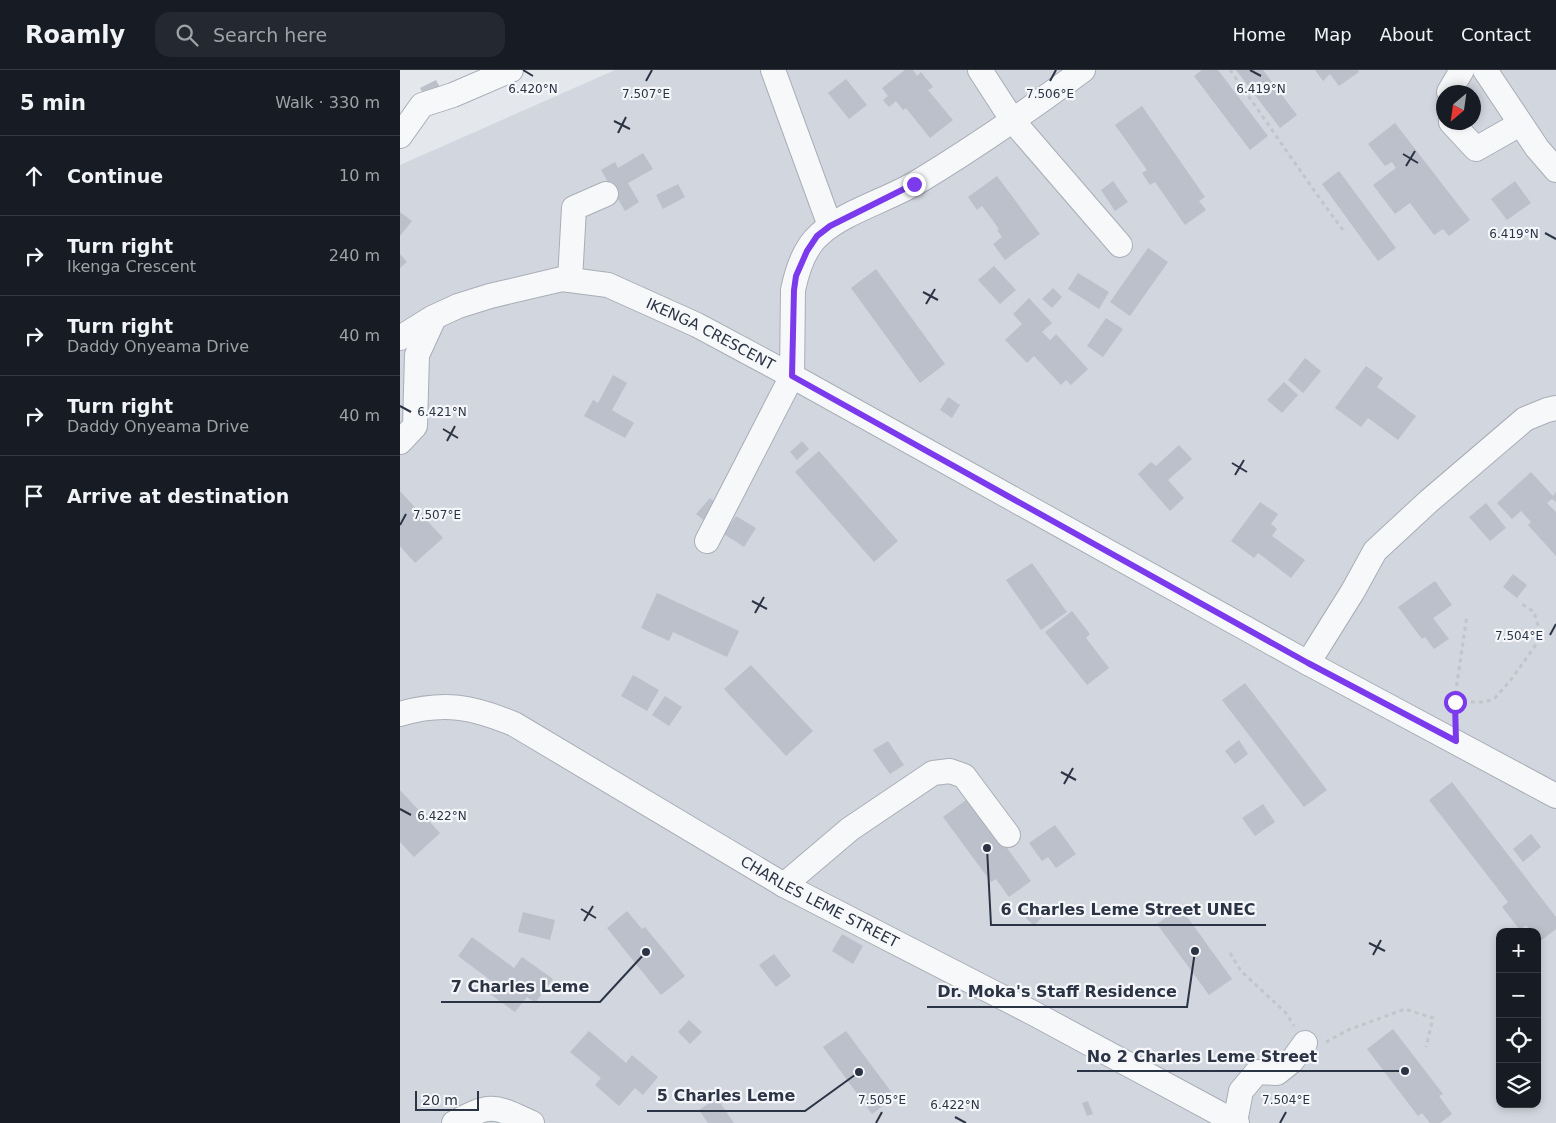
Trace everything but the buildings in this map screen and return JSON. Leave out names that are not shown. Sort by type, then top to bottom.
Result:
[{"type":"street","points":[[400,136],[422,105],[453,95],[511,70]]},
{"type":"street","points":[[773,70],[830,226]]},
{"type":"street","points":[[980,70],[1013,121],[1120,245]]},
{"type":"street","points":[[707,541],[792,376],[796,276],[807,251],[817,236],[830,226],[914,184],[1013,121],[1083,70]]},
{"type":"street","points":[[1453,85],[1462,70]]},
{"type":"street","points":[[1485,70],[1537,148],[1556,170]]},
{"type":"street","points":[[1458,130],[1476,149],[1520,124]]},
{"type":"street","points":[[570,280],[574,208],[606,194]]},
{"type":"street","name":"IKENGA CRESCENT","points":[[400,338],[458,306],[490,296],[562,279],[608,285],[697,325],[792,376],[1308,663],[1556,796]]},
{"type":"street","points":[[400,442],[415,426],[417,355],[434,318]]},
{"type":"street","points":[[1308,663],[1353,591],[1375,551],[1429,501],[1525,419],[1556,408]]},
{"type":"street","name":"CHARLES LEME STREET","points":[[400,714],[420,708],[451,706],[489,714],[514,724],[784,885],[1024,1009],[1236,1122]]},
{"type":"street","points":[[784,885],[850,829],[933,773],[950,771],[964,776],[1008,835]]},
{"type":"street","points":[[1236,1122],[1241,1092],[1257,1072],[1277,1073],[1292,1061],[1305,1042]]},
{"type":"street","points":[[454,1123],[480,1110],[491,1108],[500,1109],[532,1123]]},
{"type":"path","points":[[1230,70],[1343,230]]},
{"type":"path","points":[[1455,702],[1485,702],[1495,698],[1510,681],[1535,646],[1540,632],[1534,612],[1522,604]]},
{"type":"path","points":[[1456,741],[1455,702],[1467,615]]},
{"type":"path","points":[[1230,953],[1240,971],[1286,1013],[1305,1042],[1327,1042],[1348,1030],[1386,1014],[1405,1009],[1432,1018],[1426,1047]]},
{"type":"shaded area","points":[[615,70],[1556,70],[1556,1123],[400,1123],[400,165]]},
{"type":"place","name":"6 Charles Leme Street UNEC","points":[[987,848]]},
{"type":"place","name":"Dr. Moka's Staff Residence","points":[[1195,951]]},
{"type":"place","name":"7 Charles Leme","points":[[646,952]]},
{"type":"place","name":"No 2 Charles Leme Street","points":[[1405,1071]]},
{"type":"place","name":"5 Charles Leme","points":[[859,1072]]},
{"type":"route","points":[[914,184],[830,226],[817,236],[807,251],[796,276],[794,290],[792,376],[1241,624],[1308,663],[1456,741],[1455,702]]}]
